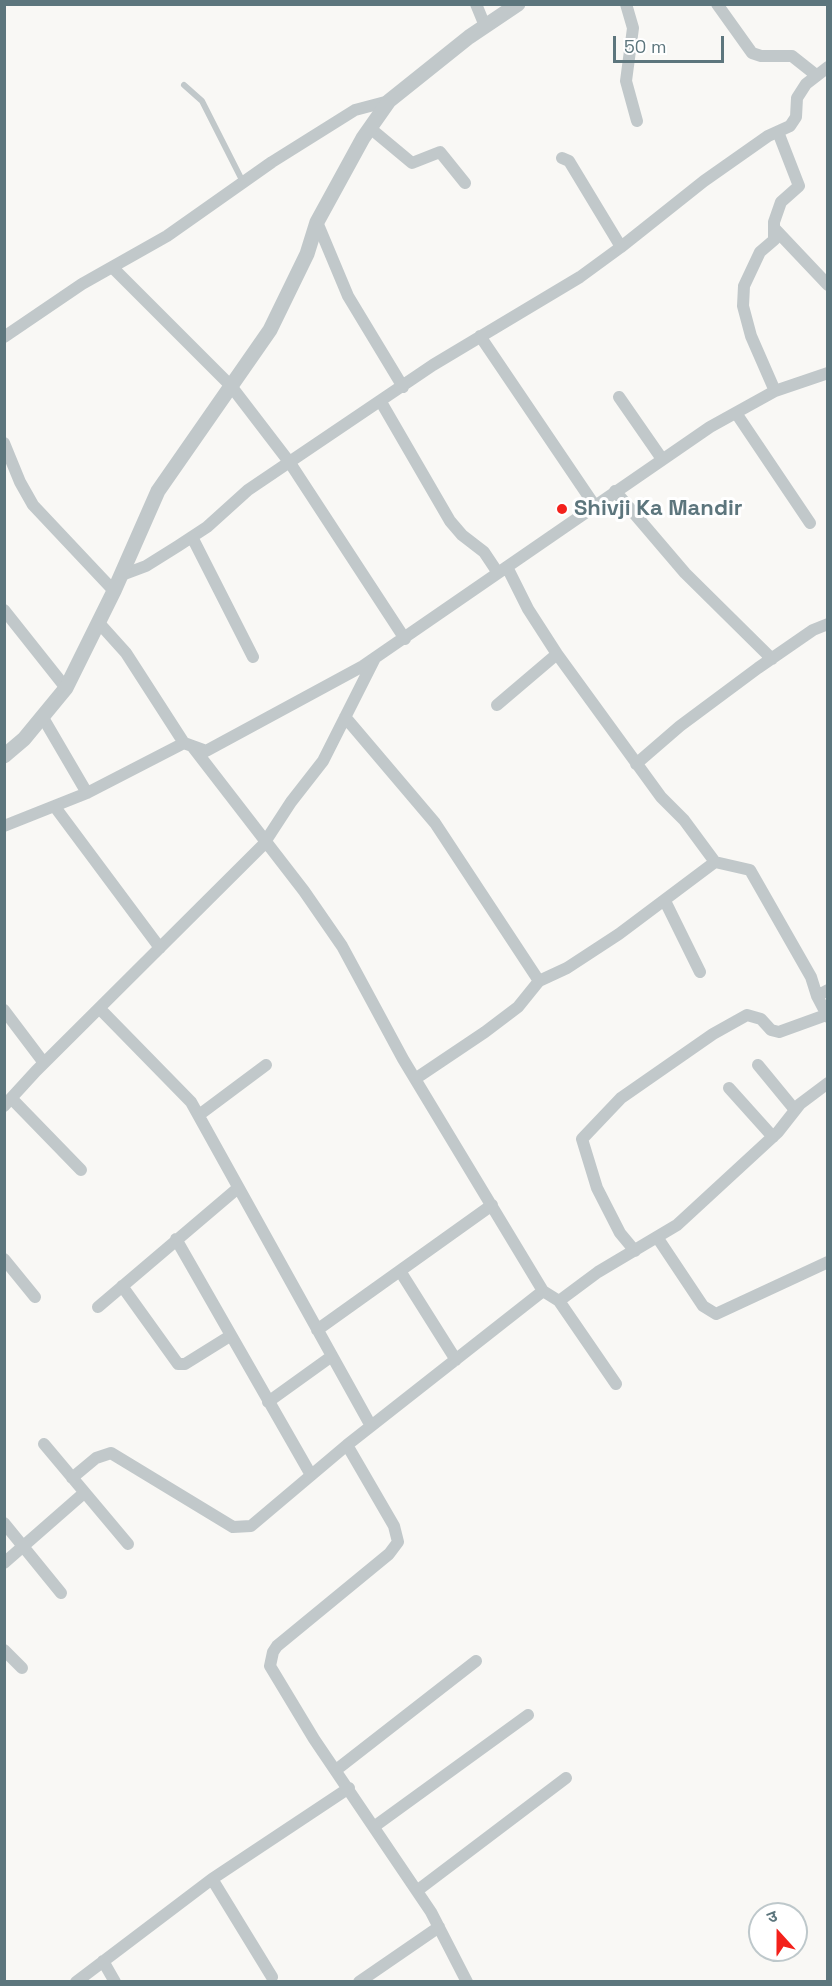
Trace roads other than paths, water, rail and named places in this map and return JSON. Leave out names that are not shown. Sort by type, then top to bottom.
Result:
[{"type":"street","points":[[476,4],[484,26]]},
{"type":"street","points":[[4,756],[24,739],[66,688],[122,576],[158,491],[270,330],[307,254],[316,222],[338,178],[370,128],[389,101],[484,26],[518,4]]},
{"type":"street","points":[[626,4],[633,28],[626,81],[637,121]]},
{"type":"street","points":[[717,4],[752,53],[761,56],[792,56],[816,75]]},
{"type":"street","points":[[122,576],[146,566],[192,537],[248,490],[480,336],[580,277],[704,181],[793,122],[797,98],[816,75],[828,67]]},
{"type":"street","points":[[4,337],[82,284],[167,236],[243,182],[356,110],[389,101]]},
{"type":"street","points":[[370,128],[412,163],[440,152],[465,183]]},
{"type":"street","points":[[775,391],[750,336],[743,306],[744,286],[760,252],[774,240],[774,228],[781,202],[799,186],[778,132]]},
{"type":"street","points":[[562,158],[569,161],[621,247]]},
{"type":"street","points":[[316,222],[348,296],[404,387]]},
{"type":"street","points":[[774,228],[828,285]]},
{"type":"street","points":[[112,267],[231,386],[290,463],[405,639]]},
{"type":"street","points":[[480,336],[595,506]]},
{"type":"street","points":[[4,826],[87,793],[188,744],[206,751],[376,658],[662,459],[775,391],[828,373]]},
{"type":"street","points":[[619,397],[662,459]]},
{"type":"street","points":[[381,402],[450,521],[462,535],[502,570],[557,654],[636,764],[661,797],[684,819],[715,862],[750,870],[822,993],[827,1016],[779,1032],[771,1030],[761,1019],[747,1015],[713,1034],[621,1098],[582,1139],[597,1188],[620,1233],[635,1251]]},
{"type":"street","points":[[736,413],[810,523]]},
{"type":"street","points":[[5,445],[20,482],[33,505],[114,591]]},
{"type":"street","points":[[615,491],[685,573],[772,658]]},
{"type":"street","points":[[192,537],[253,657]]},
{"type":"street","points":[[4,610],[66,688]]},
{"type":"street","points":[[99,623],[126,653],[188,744],[266,841],[342,946],[415,1079],[543,1291],[559,1301],[616,1384]]},
{"type":"street","points":[[636,764],[680,726],[772,658],[813,630],[828,624]]},
{"type":"street","points":[[496,705],[557,654]]},
{"type":"street","points":[[81,1170],[8,1103],[44,1063],[232,878],[266,841],[323,761],[376,658]]},
{"type":"street","points":[[42,716],[87,793]]},
{"type":"street","points":[[345,717],[435,823],[539,981]]},
{"type":"street","points":[[55,807],[160,948]]},
{"type":"street","points":[[415,1079],[518,1007],[539,981],[567,968],[665,901],[715,862]]},
{"type":"street","points":[[665,901],[700,972]]},
{"type":"street","points":[[100,1009],[179,1089],[199,1115],[237,1188],[371,1426]]},
{"type":"street","points":[[4,1010],[44,1063]]},
{"type":"street","points":[[199,1115],[266,1065]]},
{"type":"street","points":[[758,1065],[795,1110]]},
{"type":"street","points":[[559,1301],[598,1272],[677,1225],[772,1137],[795,1110],[828,1083]]},
{"type":"street","points":[[729,1088],[772,1137]]},
{"type":"street","points":[[98,1306],[237,1188]]},
{"type":"street","points":[[317,1330],[492,1205]]},
{"type":"street","points":[[657,1237],[703,1306],[716,1314],[828,1262]]},
{"type":"street","points":[[176,1239],[311,1476]]},
{"type":"street","points":[[4,1259],[35,1297]]},
{"type":"street","points":[[400,1270],[456,1360]]},
{"type":"street","points":[[122,1286],[178,1364],[185,1364],[230,1336]]},
{"type":"street","points":[[72,1478],[101,1454],[117,1455],[239,1528],[251,1526],[347,1445],[543,1291]]},
{"type":"street","points":[[268,1402],[332,1356]]},
{"type":"street","points":[[44,1444],[128,1544]]},
{"type":"street","points":[[347,1445],[394,1526],[398,1542],[389,1554],[278,1646],[273,1652],[270,1666],[314,1739],[350,1788],[418,1890],[467,1982]]},
{"type":"street","points":[[4,1563],[84,1493]]},
{"type":"street","points":[[4,1523],[62,1593]]},
{"type":"street","points":[[4,1650],[22,1668]]},
{"type":"street","points":[[336,1770],[476,1660]]},
{"type":"street","points":[[375,1826],[528,1715]]},
{"type":"street","points":[[418,1890],[566,1778]]},
{"type":"street","points":[[76,1982],[213,1879],[350,1788]]},
{"type":"street","points":[[213,1879],[272,1977]]},
{"type":"street","points":[[359,1982],[439,1927]]},
{"type":"street","points":[[103,1961],[115,1982]]},
{"type":"lane","points":[[184,85],[202,101],[243,182]]},
{"type":"place","name":"Shivji Ka Mandir","points":[[562,509]]}]
